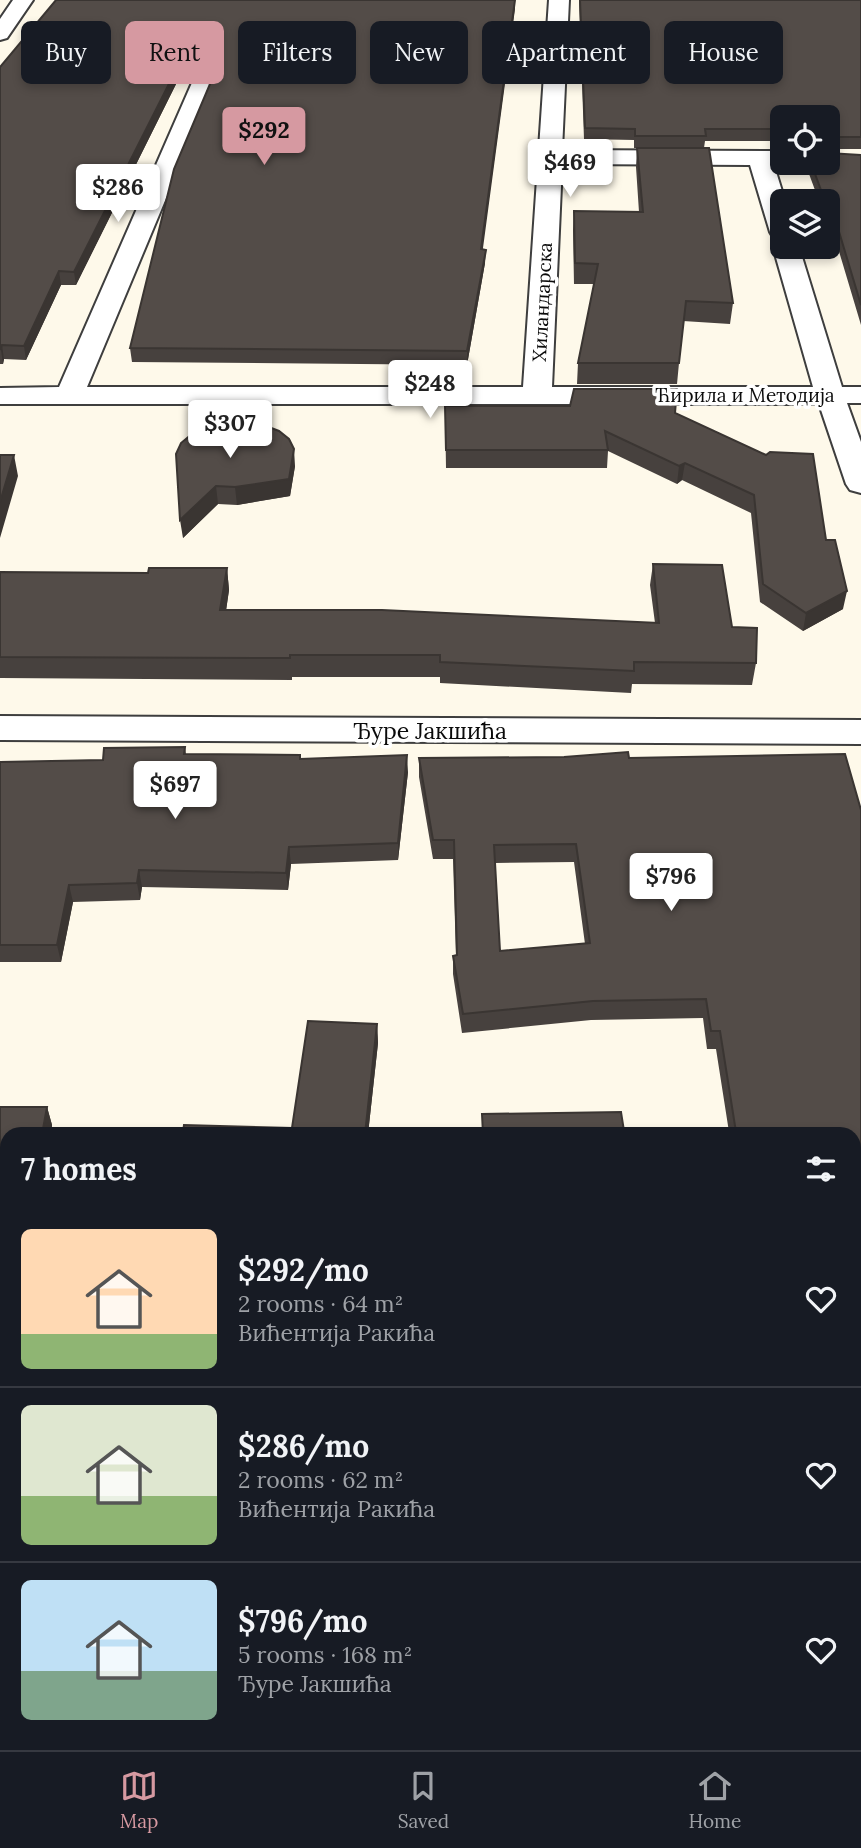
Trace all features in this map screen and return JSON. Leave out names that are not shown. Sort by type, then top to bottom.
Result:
[{"type":"street","points":[[0,34],[23,0]]},
{"type":"street","name":"Хиландарска","points":[[537,395],[559,0]]},
{"type":"street","points":[[69,396],[203,84]]},
{"type":"street","points":[[550,158],[770,158]]},
{"type":"street","points":[[790,259],[830,395],[861,484]]},
{"type":"street","name":"Ћирила и Методија","points":[[0,396],[861,395]]},
{"type":"street","name":"Ђуре Јакшића","points":[[0,728],[861,732]]},
{"type":"building","points":[[56,0],[515,0],[512,21],[482,21],[482,84],[504,84],[481,249],[486,250],[467,351],[130,348],[174,169],[210,84],[224,84],[224,21],[125,21],[125,84],[169,84],[74,272],[59,271],[24,346],[2,345],[0,350],[0,67],[21,42],[21,84],[111,84],[111,21],[38,21]]},
{"type":"building","points":[[580,0],[861,0],[861,137],[840,137],[840,105],[770,105],[770,129],[705,129],[706,136],[635,136],[635,129],[585,128],[583,84],[650,84],[650,21],[581,21]]},
{"type":"building","points":[[637,148],[709,148],[733,303],[686,301],[679,363],[578,363],[598,264],[575,263],[574,211],[643,212]]},
{"type":"building","points":[[840,154],[861,155],[861,305],[840,235],[840,189],[821,189],[815,175],[840,175]]},
{"type":"building","points":[[574,389],[677,389],[675,413],[766,455],[770,452],[813,454],[826,540],[835,540],[847,591],[806,613],[763,584],[754,495],[685,463],[679,466],[605,431],[608,450],[446,450],[445,406],[570,406]]},
{"type":"building","points":[[248,419],[279,431],[289,439],[294,449],[289,479],[235,487],[216,486],[180,520],[176,454],[181,443],[193,433],[209,426]]},
{"type":"building","points":[[0,455],[14,455],[0,502]]},
{"type":"building","points":[[653,564],[722,565],[732,627],[757,628],[756,663],[634,662],[634,671],[440,662],[440,655],[290,655],[290,658],[0,657],[0,572],[148,573],[149,568],[227,568],[220,610],[382,610],[659,623]]},
{"type":"building","points":[[185,747],[184,754],[300,755],[300,759],[407,755],[398,843],[289,847],[286,873],[139,870],[137,883],[69,885],[57,945],[0,945],[0,762],[103,760],[104,748]]},
{"type":"building","points":[[628,752],[629,758],[845,754],[861,810],[861,1127],[735,1127],[720,1031],[711,1031],[706,999],[593,1001],[463,1014],[453,956],[457,955],[454,840],[433,840],[419,758],[564,757]],"holes":[[[576,844],[590,943],[500,951],[494,845]]]},
{"type":"building","points":[[308,1021],[377,1024],[366,1127],[292,1127]]},
{"type":"building","points":[[0,1107],[47,1107],[43,1127],[0,1127]]},
{"type":"building","points":[[621,1112],[623,1127],[483,1127],[482,1114]]},
{"type":"building","points":[[184,1125],[256,1127],[184,1127]]}]
